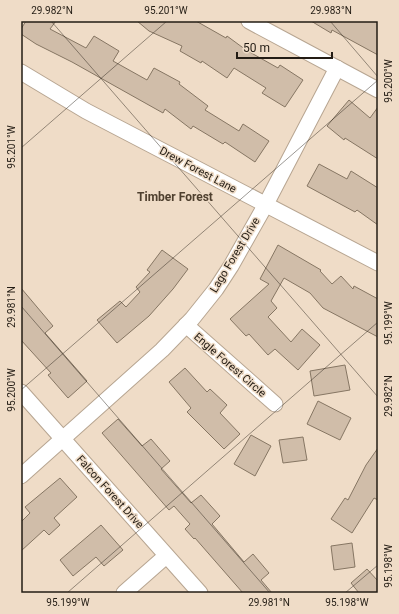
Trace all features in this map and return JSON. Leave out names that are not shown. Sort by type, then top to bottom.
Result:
[{"type":"street","points":[[249,21],[378,90]]},
{"type":"street","name":"Lago Forest Drive","points":[[21,476],[162,350],[186,326],[216,289],[231,266],[266,204],[337,68]]},
{"type":"street","name":"Drew Forest Lane","points":[[21,72],[86,110],[378,263]]},
{"type":"street","name":"Engle Forest Circle","points":[[186,326],[275,404]]},
{"type":"street","name":"Falcon Forest Drive","points":[[21,392],[200,593]]},
{"type":"street","points":[[124,593],[166,556]]},
{"type":"building","points":[[26,21],[56,21],[50,29],[86,48],[94,36],[119,51],[113,61],[147,80],[154,68],[180,82],[179,84],[208,106],[205,110],[239,131],[243,124],[269,141],[255,162],[225,142],[223,144],[193,126],[191,129],[165,109],[163,113],[72,62],[36,44],[21,34],[21,29]]},
{"type":"building","points":[[137,21],[196,21],[226,38],[227,36],[246,50],[278,68],[280,65],[303,80],[285,107],[262,93],[266,88],[234,68],[227,78],[202,61],[201,63],[180,51],[182,46],[149,31]]},
{"type":"building","points":[[311,21],[378,21],[378,55],[332,30],[331,33]]},
{"type":"building","points":[[349,100],[370,118],[378,107],[378,159],[345,138],[344,140],[327,126]]},
{"type":"building","points":[[319,164],[347,179],[351,171],[378,188],[378,225],[357,210],[355,212],[307,186]]},
{"type":"building","points":[[278,245],[321,270],[320,271],[332,284],[341,276],[353,289],[354,286],[378,299],[378,337],[323,308],[310,293],[284,278],[271,301],[277,308],[268,317],[291,342],[302,329],[320,345],[298,370],[275,349],[268,355],[249,334],[246,336],[230,319],[269,284],[260,279]]},
{"type":"building","points":[[162,250],[188,269],[173,289],[149,316],[117,343],[97,320],[120,301],[126,307],[140,292],[136,287],[150,272],[147,270]]},
{"type":"building","points":[[21,288],[53,326],[45,333],[87,381],[68,398],[48,375],[51,373],[21,340]]},
{"type":"building","points":[[345,365],[350,390],[314,396],[310,371]]},
{"type":"building","points":[[185,368],[207,392],[210,389],[227,405],[220,413],[240,434],[224,449],[187,412],[191,408],[169,382]]},
{"type":"building","points":[[318,401],[351,418],[340,440],[307,424]]},
{"type":"building","points":[[118,419],[142,446],[151,439],[170,461],[161,469],[191,503],[201,495],[220,516],[212,524],[244,562],[253,554],[269,573],[261,580],[272,593],[243,593],[195,538],[194,539],[185,529],[190,524],[174,506],[169,510],[102,433]]},
{"type":"building","points":[[251,435],[271,446],[255,476],[234,464]]},
{"type":"building","points":[[303,437],[307,460],[283,463],[279,440]]},
{"type":"building","points":[[378,448],[378,500],[374,498],[352,533],[331,519],[345,498],[348,500],[366,465]]},
{"type":"building","points":[[60,478],[77,497],[54,518],[60,525],[49,535],[44,530],[21,551],[21,522],[30,513],[25,507]]},
{"type":"building","points":[[101,525],[123,550],[104,566],[96,557],[73,576],[60,560]]},
{"type":"building","points":[[352,543],[355,567],[334,570],[331,546]]},
{"type":"building","points":[[367,569],[378,581],[378,593],[359,593],[351,583]]},
{"type":"district","name":"Timber Forest","points":[[175,197]]}]
